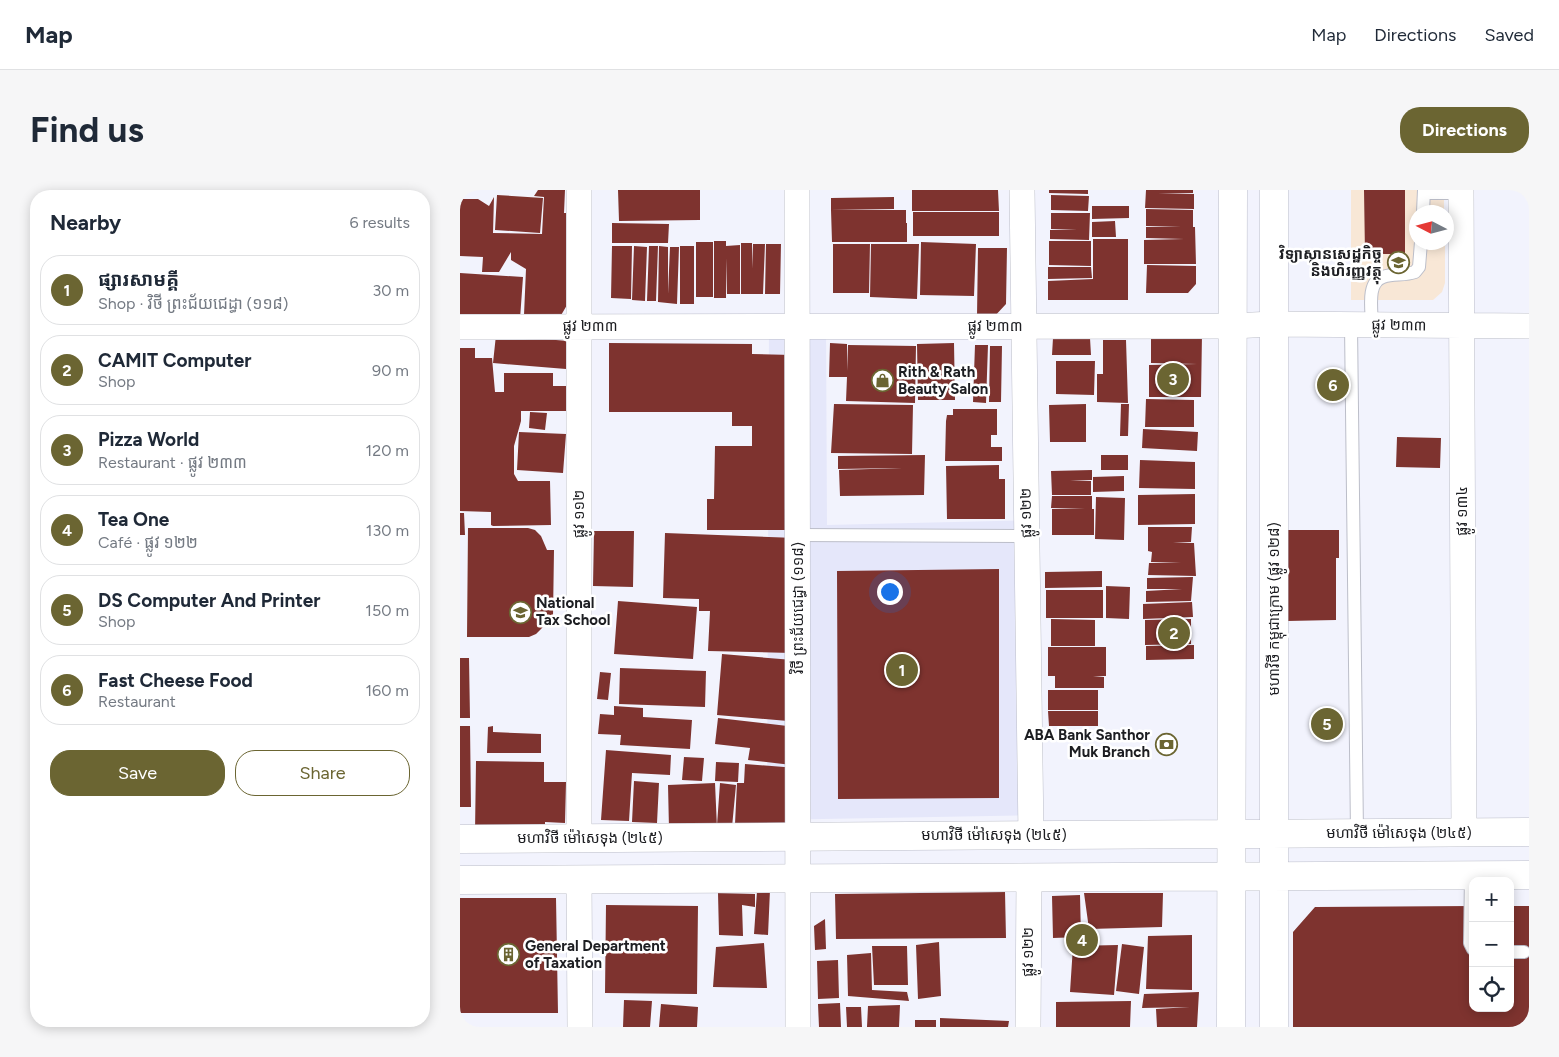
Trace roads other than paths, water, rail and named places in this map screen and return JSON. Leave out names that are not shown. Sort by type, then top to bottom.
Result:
[{"type":"main road","points":[[1231,1027],[1233,190]]},
{"type":"main road","name":"មហាវិថី កម្ពុជាក្រោម (ផ្លូវ ១២៨)","points":[[1274,190],[1274,1027]]},
{"type":"main road","name":"មហាវិថី ម៉ៅសេទុង (២៤៥)","points":[[460,839],[1529,832]]},
{"type":"main road","points":[[492,838],[492,888]]},
{"type":"main road","points":[[460,880],[492,888],[579,879],[1529,875]]},
{"type":"street","name":"ផ្លូវ ១១២","points":[[579,190],[579,838]]},
{"type":"street","name":"វិថី ព្រះជ័យជេដ្ធា (១១៨)","points":[[797,190],[798,1027]]},
{"type":"street","name":"ផ្លូវ ១២២","points":[[1022,190],[1031,835]]},
{"type":"street","name":"ផ្លូវ ១៣៤","points":[[1461,191],[1464,832]]},
{"type":"street","name":"ផ្លូវ ២៣៣","points":[[460,327],[1232,326],[1274,324],[1529,326]]},
{"type":"street","name":"ផ្លូវ ១២២","points":[[1028,1027],[1029,877]]},
{"type":"street","points":[[579,879],[580,1027]]},
{"type":"lane","points":[[1423,205],[1424,192],[1461,191]]},
{"type":"lane","points":[[1357,833],[1361,325],[1375,281],[1383,276],[1414,272],[1419,267],[1420,250]]},
{"type":"lane","points":[[797,535],[1026,536]]},
{"type":"lane","points":[[1470,922],[1471,875]]},
{"type":"lane","points":[[1514,952],[1524,952]]},
{"type":"place","name":"វិទ្យាស្ថានសេដ្ឋកិច្ច និងហិរញ្ញវត្ថុ","points":[[1398,263]]},
{"type":"place","name":"Pizza World","points":[[1173,379]]},
{"type":"place","name":"Rith & Rath Beauty Salon","points":[[882,381]]},
{"type":"place","name":"Fast Cheese Food","points":[[1333,385]]},
{"type":"place","name":"National Tax School","points":[[520,612]]},
{"type":"place","name":"CAMIT Computer","points":[[1174,633]]},
{"type":"place","name":"ផ្សារសាមគ្គី","points":[[902,670]]},
{"type":"place","name":"DS Computer And Printer","points":[[1327,724]]},
{"type":"place","name":"ABA Bank Santhor Muk Branch","points":[[1166,744]]},
{"type":"place","name":"Tea One","points":[[1082,940]]},
{"type":"place","name":"General Department of Taxation","points":[[509,955]]}]
